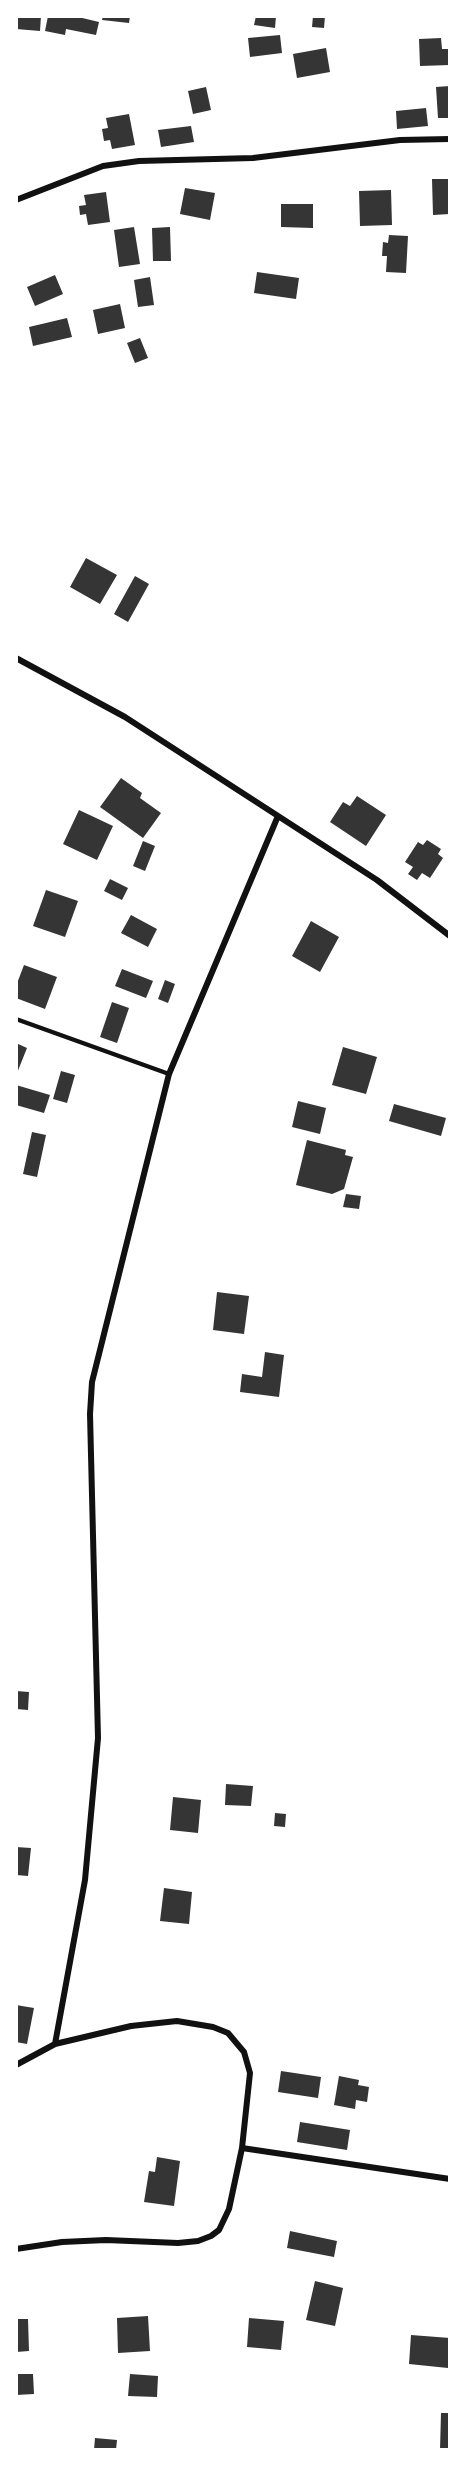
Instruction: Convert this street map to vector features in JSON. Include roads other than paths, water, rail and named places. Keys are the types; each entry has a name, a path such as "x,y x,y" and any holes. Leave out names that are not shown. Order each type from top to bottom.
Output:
{"street":[{"path":"16,200 103,166 139,161 253,158 400,140 450,139"},
{"path":"16,658 125,717 378,880 450,936"},
{"path":"55,2044 85,1880 98,1738 90,1414 92,1382 169,1074 278,816"},
{"path":"16,2065 55,2044 131,2026 177,2021 213,2027 228,2033 244,2052 250,2073 242,2148 229,2210 219,2230 198,2241 178,2243 106,2240 62,2242 16,2249"},
{"path":"242,2148 450,2179"}],"lane":[{"path":"16,1019 169,1074"}]}
